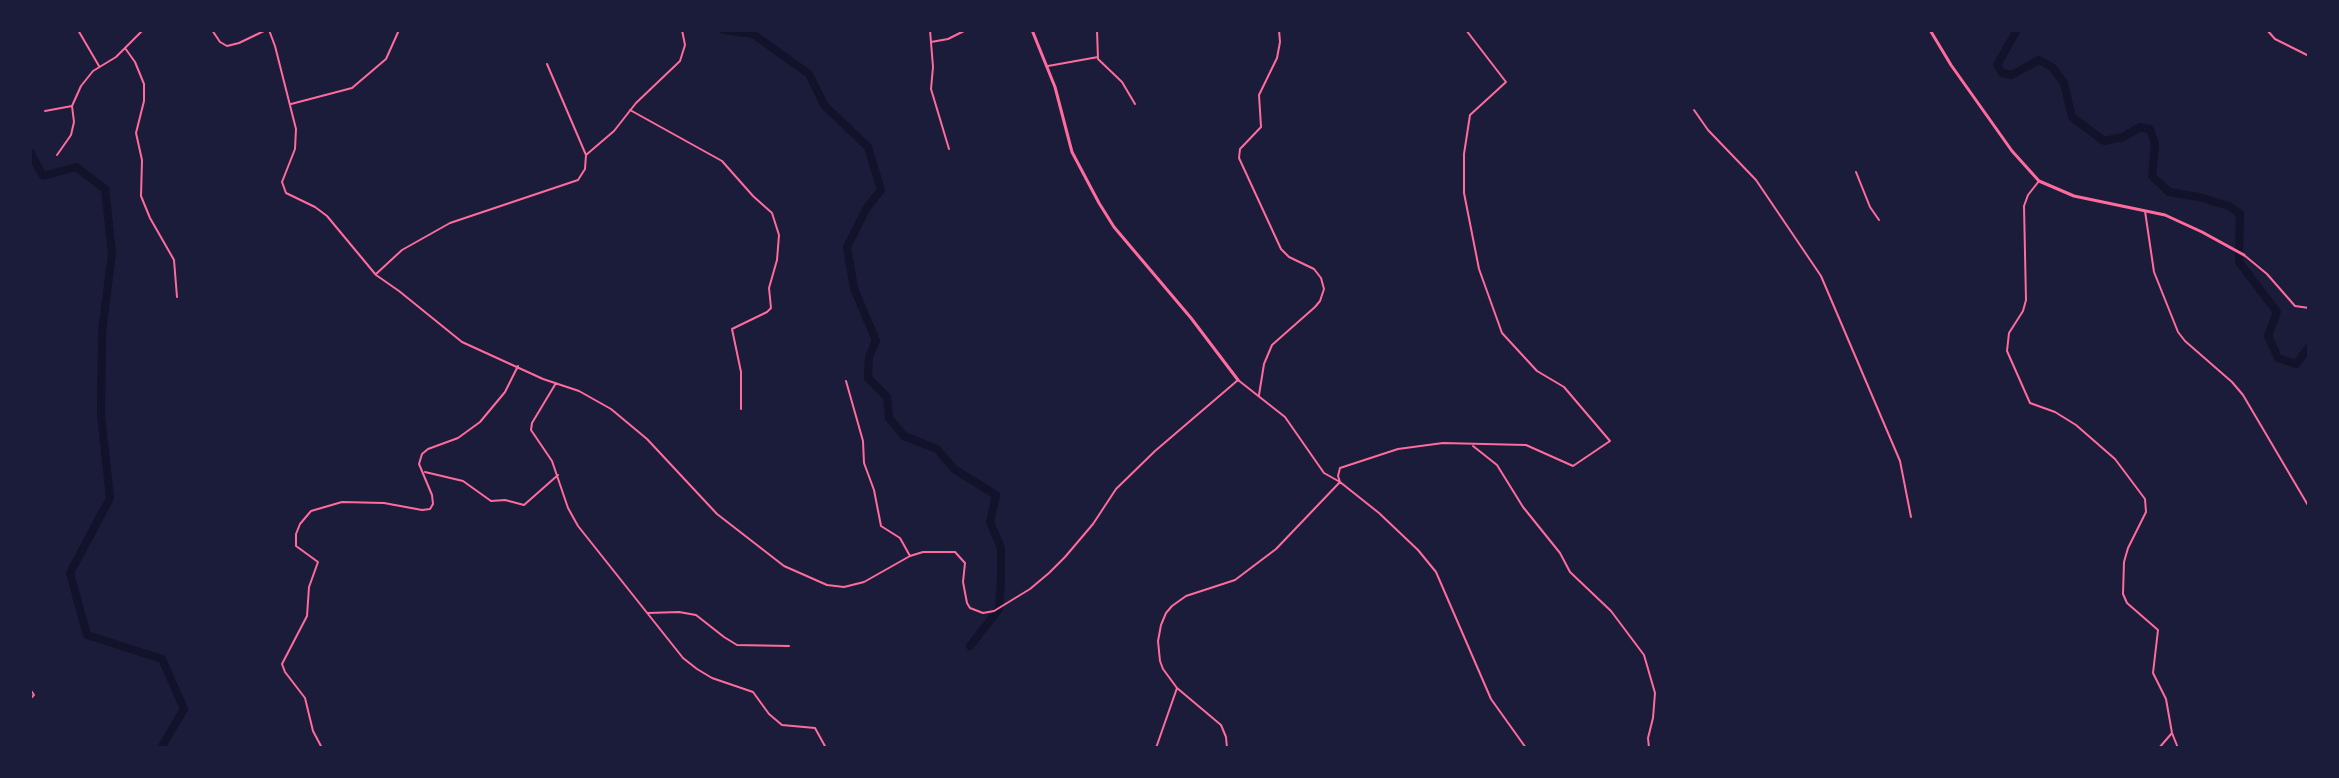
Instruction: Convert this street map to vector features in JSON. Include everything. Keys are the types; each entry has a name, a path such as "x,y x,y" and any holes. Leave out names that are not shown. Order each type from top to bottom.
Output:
{"street":[{"path":"78,30 99,66"},
{"path":"57,155 73,130 72,106 81,86 99,66 116,57 142,30"},
{"path":"212,30 220,42 227,46 267,30 275,46 291,104 296,137 282,182 283,187 286,193 315,207 327,216 376,275 416,303 462,342 579,391 611,409 647,439 717,514 784,566 827,585 844,587 864,582 886,572 910,556 931,551 955,552 965,562 963,582 969,608 983,613 1003,607 1049,573 1093,524 1116,489 1155,451 1238,380"},
{"path":"291,104 352,88 386,59 399,30"},
{"path":"586,155 614,131 630,110 680,61 685,45 682,30"},
{"path":"930,30 931,89 950,149"},
{"path":"931,42 948,39 966,30"},
{"path":"1032,30 1048,66 1072,152 1114,227 1191,318 1238,380 1285,417 1324,473 1340,482 1379,513 1418,550 1436,572 1491,699 1526,748"},
{"path":"1097,30 1098,57 1122,82 1135,104"},
{"path":"1259,395 1264,364 1272,345 1316,306 1323,289 1318,273 1287,255 1279,247 1239,158 1240,149 1261,127 1259,95 1277,58 1280,42 1279,30"},
{"path":"1340,482 1338,476 1340,468 1398,449 1443,442 1526,444 1573,466 1610,441 1564,387 1537,371 1502,333 1479,269 1464,193 1464,154 1470,116 1506,82 1466,30"},
{"path":"1930,30 2012,151 2039,181 2074,196 2181,221 2244,255 2267,274 2295,306 2309,308"},
{"path":"2267,30 2275,39 2309,56"},
{"path":"125,48 135,62 144,84 144,100 136,133 142,160 141,196 150,218 174,260 177,297"},
{"path":"1048,66 1098,57"},
{"path":"376,275 402,250 450,223 578,180 585,170 586,155 547,64"},
{"path":"45,111 72,106"},
{"path":"630,110 722,161 753,196 772,213 779,235 777,260 769,288 771,308 732,329 741,372 741,409"},
{"path":"1694,110 1708,130 1756,180 1821,276 1900,461 1911,517"},
{"path":"1856,172 1870,207 1879,220"},
{"path":"2039,181 2028,195 2024,206 2026,300 2023,311 2009,333 2007,351 2030,403 2061,415 2076,425 2115,459 2145,499 2146,512 2128,548 2124,562 2123,594 2127,603 2158,630 2153,673 2166,699 2172,734 2178,748"},
{"path":"2145,211 2154,272 2178,332 2185,341 2232,382 2248,402 2309,507"},
{"path":"322,748 313,731 302,691 285,672 282,664 307,616 309,587 318,562 296,546 296,534 311,510 342,501 384,503 422,510 430,509 433,504 432,495 419,464 424,452 458,438 480,422 505,392 518,366"},
{"path":"846,381 863,441 864,462 874,490 881,526 900,538 910,556"},
{"path":"556,383 531,426 531,430 550,456 568,508 578,526 678,653 712,678 753,692 769,714 782,725 815,728 826,748"},
{"path":"1471,444 1497,465 1523,507 1560,553 1568,568 1613,614 1644,655 1655,693 1653,718 1648,738 1649,748"},
{"path":"424,472 463,481 491,501 505,500 524,505 558,475"},
{"path":"1227,748 1221,725 1177,688 1163,669 1159,651 1161,625 1172,606 1192,594 1235,580 1276,549 1340,482"},
{"path":"648,613 679,612 696,615 724,638 737,645 789,646"},
{"path":"30,688 34,695 30,699"},
{"path":"1156,748 1177,688"},
{"path":"2159,748 2172,734"}],"waterway":[{"path":"723,30 753,34 809,74 824,105 868,147 881,190 866,209 847,247 854,288 876,341 869,357 868,378 887,397 889,418 904,436 937,449 954,469 996,495 990,522 1001,548 999,609 970,646"},
{"path":"2017,30 1997,65 2002,73 2012,75 2039,60 2052,67 2064,83 2072,117 2104,141 2123,137 2140,127 2150,129 2155,144 2152,176 2169,192 2199,197 2229,206 2240,214 2239,262 2277,312 2268,336 2278,358 2296,364 2309,347"},
{"path":"30,152 43,176 76,167 105,189 112,253 102,332 101,415 110,498 70,573 87,635 162,659 184,709 161,748"}]}
